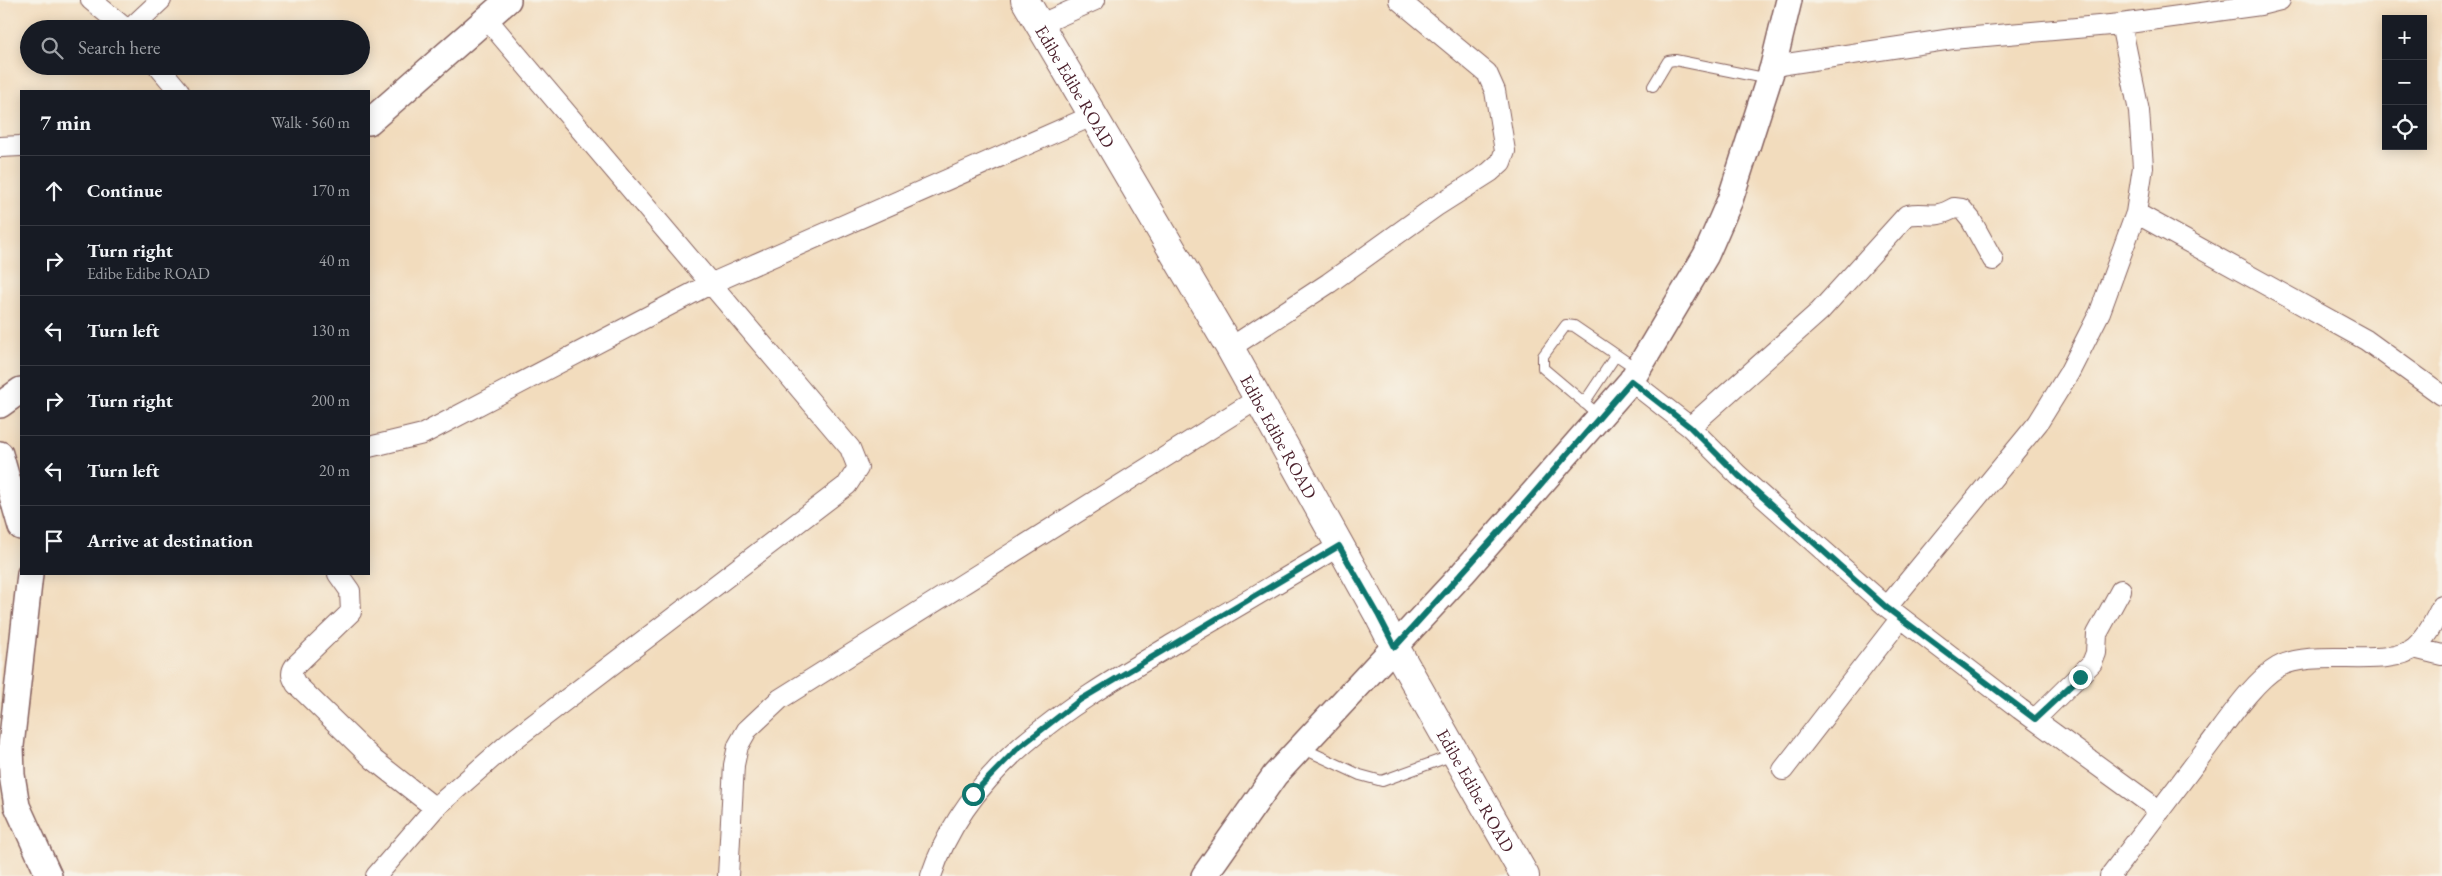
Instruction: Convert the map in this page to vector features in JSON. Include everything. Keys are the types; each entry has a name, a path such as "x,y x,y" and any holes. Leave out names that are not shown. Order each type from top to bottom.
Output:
{"main road":[{"name":"Edibe Edibe ROAD","path":"1025,0 1259,398 1395,647 1525,876"}],"street":[{"path":"91,0 115,20"},
{"path":"140,20 161,0"},
{"path":"370,121 508,0"},
{"path":"1039,25 1095,0"},
{"path":"1230,348 1329,283 1435,207 1490,172 1501,162 1505,151 1495,91 1486,73 1399,0"},
{"path":"1204,876 1275,775 1395,647 1528,500 1592,409 1634,375 1706,255 1730,200 1771,73 1789,0"},
{"path":"1771,73 1952,39 2121,24 2260,5 2280,0"},
{"path":"376,876 435,808 508,744 847,485 858,468 850,448 486,18"},
{"path":"1783,770 1894,613 2038,422 2069,373 2100,312 2136,213 2143,166 2139,111 2121,24"},
{"path":"166,75 178,90"},
{"path":"370,447 423,434 710,284 1092,116"},
{"path":"0,148 20,146"},
{"path":"1690,427 1820,311 1907,215 1918,213 1941,215 1954,208 1962,209 1971,220 1993,260"},
{"path":"2136,213 2366,340 2442,395"},
{"path":"1634,375 1738,475 1894,613 2160,811"},
{"path":"0,405 20,391"},
{"path":"728,876 734,765 738,746 747,730 780,699 1259,398"},
{"path":"0,454 20,524"},
{"path":"931,876 954,823 968,802 1017,749 1080,700 1339,546"},
{"path":"30,575 11,746 12,775 17,806 49,876"},
{"path":"339,575 350,591 351,612 295,666 292,671 292,678 374,760 435,808"},
{"path":"2035,719 2092,663 2096,653 2097,634 2121,590"},
{"path":"2110,876 2229,719 2261,681 2279,666 2314,657 2388,657 2414,648 2426,635 2442,606"},
{"path":"2414,648 2442,655"}],"lane":[{"path":"1653,86 1668,61 1675,60 1771,73"},
{"path":"1616,355 1592,409 1543,368 1543,356 1566,325 1574,326 1616,355 1634,375"},
{"path":"1301,747 1360,775 1382,781 1456,754"}],"route":[{"path":"973,794 1017,749 1080,700 1339,546 1395,647 1528,500 1631,381 1690,427 1738,475 1887,608 2035,719 2080,677"}]}
